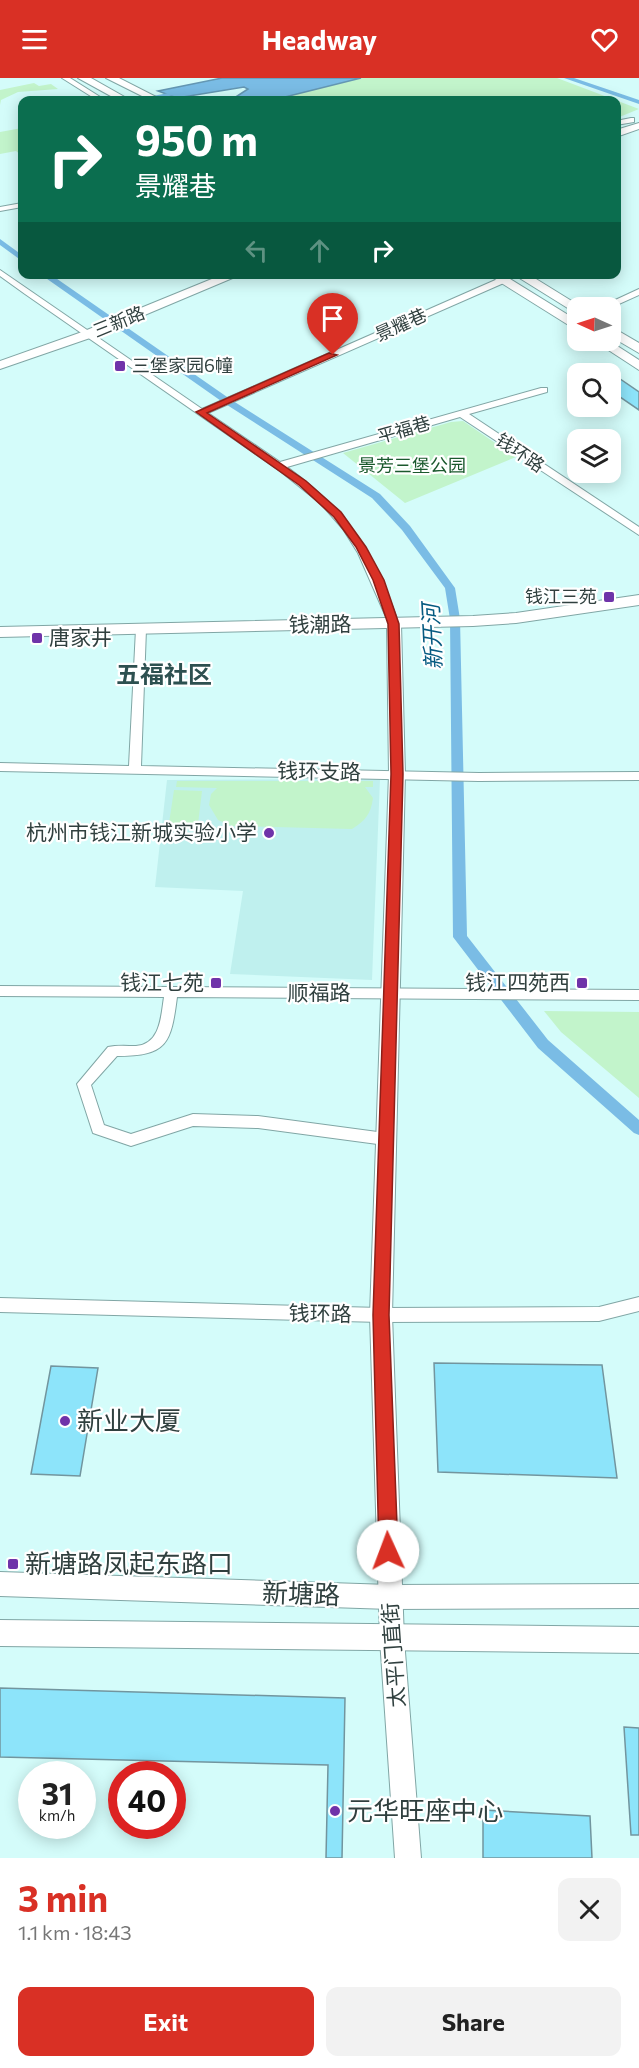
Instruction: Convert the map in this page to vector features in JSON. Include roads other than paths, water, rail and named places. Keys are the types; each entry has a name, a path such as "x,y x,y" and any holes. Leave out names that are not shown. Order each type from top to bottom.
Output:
{"main road":[{"path":"83,78 117,96"},
{"path":"111,78 149,96"},
{"path":"621,124 637,123"},
{"path":"621,131 637,123"},
{"name":"三新路","path":"124,315 203,279"},
{"name":"三新路","path":"0,365 124,315 222,279"},
{"path":"501,279 567,320"},
{"path":"527,279 567,302"},
{"name":"三新路","path":"0,354 88,329"},
{"path":"621,337 639,349"},
{"path":"616,351 639,366"},
{"name":"钱潮路","path":"0,632 473,621 516,618 639,600"},
{"name":"新塘路","path":"0,1584 390,1597 639,1596"},
{"name":"新塘路","path":"0,1633 639,1640"}],"street":[{"path":"65,78 94,96"},
{"path":"0,209 18,206"},
{"name":"太平门直街","path":"0,272 88,329 302,483 337,515 361,547 378,580 394,624 397,774 381,1315 392,1639 408,1858"},
{"name":"景耀巷","path":"201,412 244,396 494,279"},
{"path":"621,300 639,292"},
{"name":"平福巷","path":"278,466 544,390"},
{"name":"钱环路","path":"462,414 639,532"},
{"path":"135,768 141,629"},
{"name":"钱环支路","path":"0,767 135,768 479,777 639,776"},
{"name":"顺福路","path":"0,991 639,995"},
{"path":"171,993 165,1031 157,1042 150,1048 113,1051 84,1084 99,1129 131,1140 193,1120 258,1122 385,1139"},
{"name":"钱环路","path":"0,1305 381,1315 599,1314 639,1304"}],"water":[{"path":"222,78 361,78 289,96 237,96 248,89 244,87 189,96 172,96 158,91"}],"waterway":[{"path":"567,78 639,102"},
{"path":"160,96 184,92"},
{"name":"新开河","path":"0,241 18,256"},
{"name":"新开河","path":"51,279 227,401 376,496 406,528 450,588 455,619 460,937 543,1044 639,1129"}],"place":[{"name":"三堡家园6幢","path":"120,366"},
{"name":"钱江三苑","path":"609,597"},
{"name":"唐家井","path":"37,638"},
{"name":"杭州市钱江新城实验小学","path":"269,833"},
{"name":"钱江七苑","path":"216,983"},
{"name":"钱江四苑西","path":"582,983"},
{"name":"新业大厦","path":"65,1421"},
{"name":"新塘路凤起东路口","path":"13,1564"},
{"name":"元华旺座中心","path":"335,1811"}],"district":[{"name":"五福社区","path":"164,675"}],"park label":[{"name":"景芳三堡公园","path":"412,466"}]}
